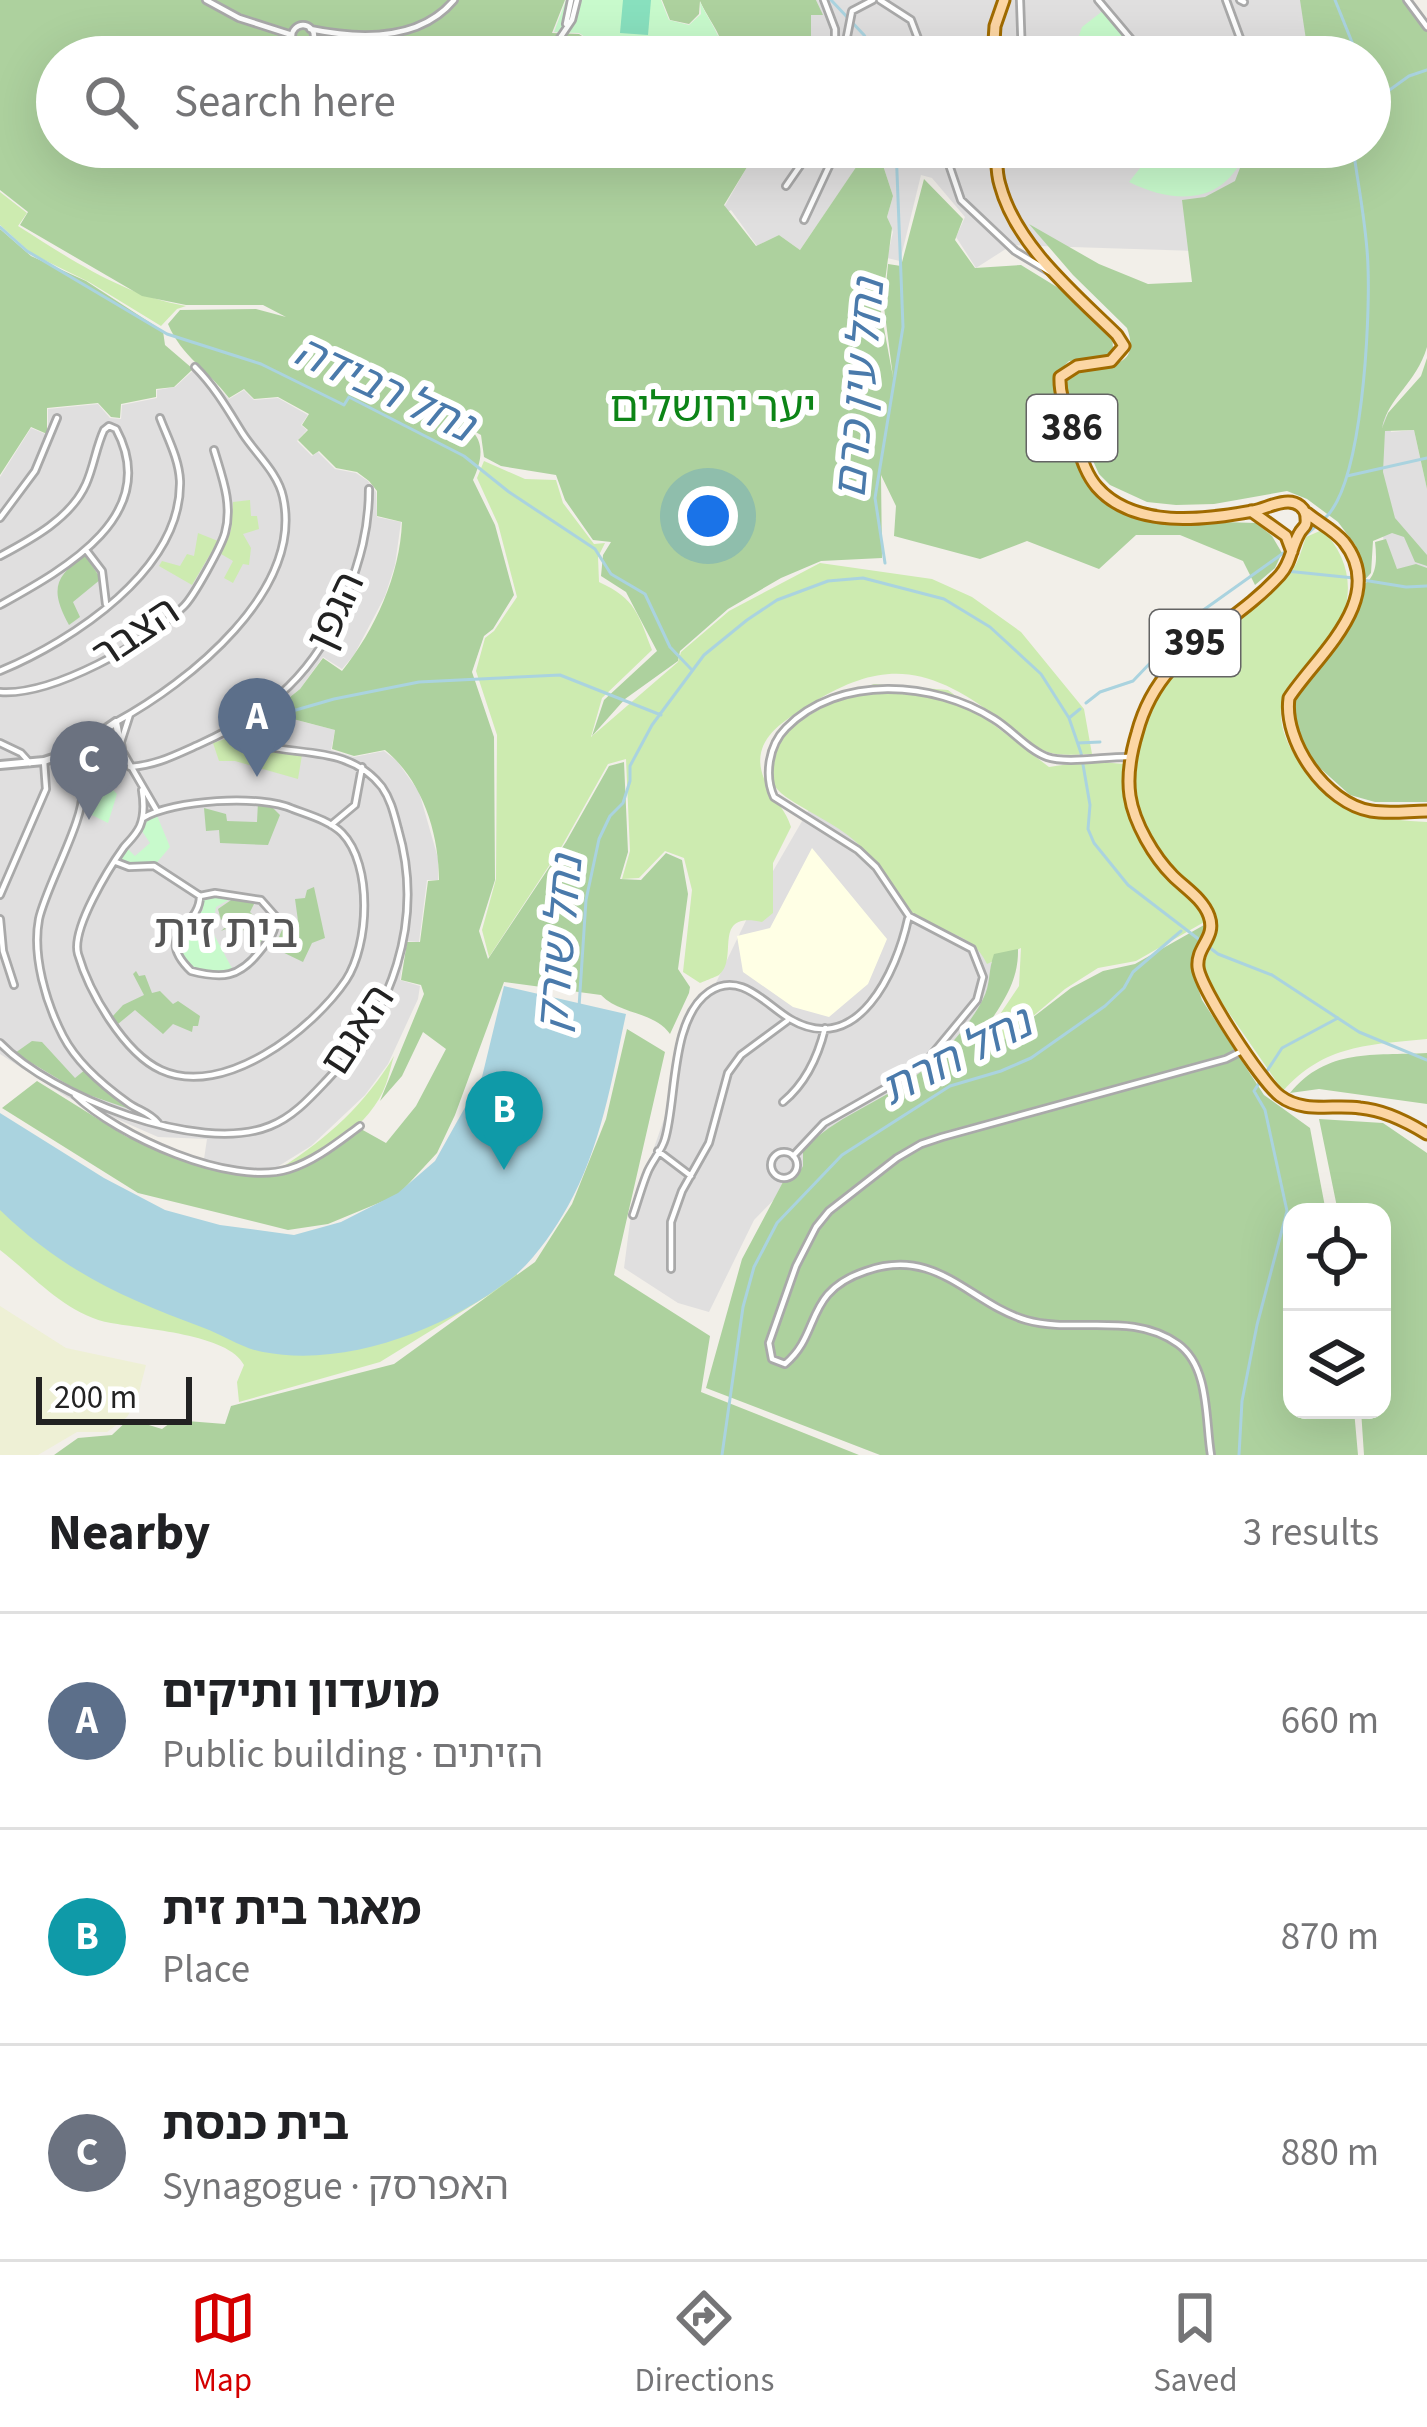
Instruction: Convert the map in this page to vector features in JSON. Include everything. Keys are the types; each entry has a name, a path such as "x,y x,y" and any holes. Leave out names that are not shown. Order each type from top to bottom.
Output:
{"main road":[{"path":"994,36 1004,0"},
{"name":"386","path":"997,168 1008,208 1055,275 1118,334 1124,346 1111,361 1077,366 1060,376 1084,465 1096,486 1119,505 1178,518 1251,512 1282,503"},
{"path":"1274,526 1273,513 1282,503 1296,503 1346,544 1353,557 1354,596 1344,629 1288,698 1291,735 1323,779 1355,806 1368,811 1427,811"},
{"path":"1302,530 1303,509"},
{"path":"1251,512 1286,536 1292,553"},
{"path":"1286,536 1322,524"},
{"name":"395","path":"1302,530 1280,576 1161,676 1144,707 1131,757 1133,808 1160,860 1206,909 1210,937 1201,950 1200,975 1265,1082 1292,1104 1383,1112 1427,1134"}],"street":[{"path":"206,0 239,18 292,35 298,27 363,35 404,31 438,17 454,0"},
{"path":"561,36 574,0"},
{"path":"824,0 836,36"},
{"path":"845,36 852,11 876,0 911,20 917,36"},
{"path":"1020,0 1021,36"},
{"path":"1098,0 1129,36"},
{"path":"1407,0 1427,27"},
{"path":"1234,1 1240,36"},
{"path":"310,29 312,36"},
{"path":"786,186 798,168"},
{"path":"804,220 828,168"},
{"path":"951,168 962,200 1015,251 1055,275"},
{"path":"0,765 44,761 77,749 170,690 222,646 272,574 284,541 286,518 280,485 222,398 194,367"},
{"path":"0,518 30,479 57,418"},
{"path":"0,671 56,643 147,569 164,544 174,518 178,467 160,418"},
{"path":"0,556 53,523 74,503 88,480 106,427 117,430 124,449 122,503 109,528 86,550 0,605"},
{"name":"הצבר","path":"0,692 43,688 101,663 184,606 218,551 226,527 227,499 214,450"},
{"name":"הגפן","path":"130,767 162,762 233,729 294,685 329,636 364,551 369,489"},
{"path":"86,550 101,569 106,604"},
{"path":"793,1156 824,1124 930,1057 977,1000 983,977 978,956 953,936 909,916 863,854 774,797 770,759 784,730 801,715 832,700 858,692 900,689 964,703 994,718 1047,757 1131,757"},
{"path":"121,746 130,714"},
{"path":"248,721 268,745"},
{"path":"116,722 130,767 157,811"},
{"path":"233,729 252,742 328,755 362,767 355,805 331,825"},
{"path":"0,743 30,763"},
{"path":"77,749 121,746"},
{"path":"62,755 78,776 82,796 38,925 39,961 48,1000 62,1035 81,1060 130,1106 149,1113 158,1123"},
{"path":"0,895 46,789 44,761"},
{"name":"האגם","path":"0,1043 72,1091 158,1123 237,1133 279,1122 336,1072 385,1003 399,959 408,872 390,800 362,767"},
{"path":"142,790 143,818"},
{"path":"254,798 277,802 331,825 348,841 364,881 351,971 288,1039 214,1075 177,1074 154,1066 114,1025 78,955 76,938 116,862 143,818 157,811 254,798"},
{"path":"116,862 129,867 154,866 200,896 246,896 274,911 272,938 237,974 219,977 195,972 180,959 176,936 199,909 200,896"},
{"path":"633,1215 664,1143 677,1047 704,996 723,986 739,988 763,996 790,1019 825,1028 855,1018 881,992 909,916"},
{"path":"0,919 14,985"},
{"path":"671,1269 670,1222 716,1125 733,1063 790,1019"},
{"path":"783,1102 818,1055 825,1028"},
{"path":"1211,1455 1200,1376 1179,1345 1139,1328 1032,1322 963,1283 912,1266 870,1269 828,1292 797,1351 785,1364 772,1359 769,1343 796,1266 816,1227 829,1211 897,1158 942,1137 1226,1059 1244,1050"},
{"path":"72,1091 126,1133 244,1174 292,1168 360,1126"},
{"path":"658,1151 691,1176"},
{"path":"780,1153 793,1156 796,1168 791,1176 775,1174 773,1158 780,1153"}],"shaded area":[{"path":"816,0 1318,0 1314,36 811,36 811,14 822,14"},
{"path":"746,168 856,168 800,250 779,235 757,246 731,210 718,218"},
{"path":"884,168 1246,168 1197,251 1012,245 976,268 956,237 965,217 932,178 921,175 900,261 887,258 893,232 887,217 893,196"},
{"name":"בית זית","path":"199,365 229,399 244,390 254,400 278,398 308,415 301,425 307,430 297,441 312,456 318,452 335,469 368,481 376,492 377,517 401,522 385,596 354,655 342,669 323,657 300,689 269,713 335,730 331,750 354,757 384,751 397,761 419,792 438,858 438,880 427,880 419,942 406,941 400,980 420,986 418,999 388,1064 365,1095 311,1146 277,1167 258,1169 240,1170 204,1159 207,1139 158,1137 67,1097 0,1054 0,477 31,428 48,435 48,409 98,404 110,418 121,419 122,405 157,398 157,390 175,387"},
{"path":"1386,414 1391,432 1414,430 1427,489 1427,569 1388,572 1372,457"},
{"path":"812,804 970,929 995,969 989,1007 932,1078 812,1161 754,1220 709,1312 678,1303 624,1268 631,1214 672,1096 685,1019 710,995 755,902"},
{"path":"812,848 887,939 868,984 829,1017 793,1007 743,972 737,936 770,928"},
{"path":"0,1306 66,1348 146,1365 127,1417 107,1432 77,1432 38,1455 0,1455"}],"green space":[{"name":"יער ירושלים","path":"0,0 565,0 552,33 582,36 36,36 36,168 746,168 724,205 756,246 779,235 800,250 855,168 884,168 893,196 887,217 892,228 881,312 893,377 884,307 888,264 901,266 924,179 963,219 955,240 975,268 1021,265 1065,292 1112,333 1113,348 1106,358 1069,361 1053,377 1076,462 1088,486 1105,501 1157,520 1256,523 1282,553 1275,568 1255,585 1243,561 1180,535 1136,535 1099,569 1027,541 980,559 894,536 896,506 881,475 882,558 821,561 728,609 680,651 678,661 625,699 592,736 604,700 657,651 626,592 601,576 603,555 611,542 593,540 565,500 556,475 501,466 484,457 481,435 470,429 480,453 473,480 495,525 514,595 484,636 472,672 494,737 495,880 479,931 488,959 566,842 609,766 624,762 628,852 620,879 641,880 666,853 682,860 688,894 678,969 689,993 670,1034 655,1021 601,995 504,982 437,1153 398,1195 328,1224 288,1230 138,1193 2,1108 37,1081 127,1137 240,1175 295,1169 361,1129 386,1143 416,1106 446,1049 423,1032 402,1076 380,1101 424,994 421,985 401,980 407,942 420,942 428,881 439,880 432,826 418,792 385,750 354,756 332,749 335,730 270,713 300,689 323,658 342,671 354,655 391,582 402,522 377,516 377,491 369,481 357,472 336,468 319,451 313,455 298,440 308,430 302,425 309,414 278,397 254,399 244,389 229,398 180,345 168,324 180,310 256,309 286,317 263,305 186,305 142,296 20,225 28,212 0,190"},
{"path":"566,0 661,0 669,20 689,25 701,14 700,2 718,36 584,36 554,32"},
{"path":"623,0 651,0 648,35 620,33"},
{"path":"662,0 816,0 823,15 811,15 811,36 719,36 700,1 699,14 689,24 670,20"},
{"path":"1300,0 1404,0 1427,29 1427,347 1390,407 1382,428 1388,413 1421,376 1427,358 1427,489 1414,430 1385,431 1383,472 1395,518 1427,555 1427,566 1415,562 1404,537 1392,533 1373,541 1371,573 1360,585 1356,546 1338,522 1307,499 1287,491 1214,504 1147,502 1110,485 1099,474 1064,383 1073,375 1120,362 1128,355 1127,328 1029,224 1099,264 1148,284 1192,282 1182,200 1205,197 1235,181 1240,168 1391,168 1391,36 1305,36"},
{"path":"1104,10 1124,36 1079,36 1082,27"},
{"path":"1140,168 1236,168 1227,180 1199,195 1165,195 1129,182"},
{"path":"0,192 27,213 18,226 58,251 119,285 186,306 161,326 32,254 0,225"},
{"path":"0,229 31,256 86,281 163,331 165,345 193,369 174,387 156,389 156,397 121,404 120,418 111,417 98,403 47,408 47,434 31,427 0,475"},
{"path":"484,461 525,479 556,480 563,503 594,544 605,543 598,557 599,582 628,601 652,650 602,698 591,737 729,611 820,563 932,579 972,597 1021,632 1084,709 1092,754 1045,751 976,702 910,674 865,678 814,702 769,736 760,758 768,787 791,827 773,863 773,913 762,922 736,923 725,967 700,983 683,972 692,890 684,858 665,851 639,878 622,879 630,851 626,759 608,764 562,846 489,957 482,930 496,879 497,735 476,671 485,638 517,597 498,524 477,478"},
{"path":"250,500 251,516 257,516 259,529 243,534 251,548 249,565 243,564 233,583 224,578 233,561 221,554 231,530 233,502"},
{"path":"1322,530 1340,555 1347,598 1330,640 1286,690 1281,715 1284,733 1303,767 1347,805 1378,816 1427,822 1427,1039 1332,1055 1283,1091 1211,987 1203,969 1215,934 1212,911 1150,838 1137,797 1135,769 1146,716 1165,679 1279,586 1294,567 1306,537"},
{"path":"198,533 218,541 192,585 159,566 162,561 180,566 187,554 194,556"},
{"path":"1386,539 1397,569 1416,564 1427,568 1427,802 1375,802 1350,795 1311,760 1292,726 1295,695 1342,635 1358,587 1373,574 1375,542"},
{"path":"85,555 101,579 73,602 80,617 69,625 58,585"},
{"path":"874,684 948,690 1049,767 1089,761 1124,764 1130,811 1140,839 1156,865 1206,921 1136,961 1098,968 980,1054 980,1044 1019,986 1021,948 987,964 964,939 912,915 856,842 786,797 770,779 768,760 776,743 793,727"},
{"path":"231,737 257,750 302,755 298,779 219,761 213,743"},
{"path":"95,771 117,794 108,823 84,811 88,798 84,779"},
{"path":"258,802 269,804 280,815 268,845 220,843 219,830 206,831 204,808 226,814 227,821 257,822"},
{"path":"156,813 170,847 153,867 121,862 124,845 135,856 150,843 140,828"},
{"path":"314,887 325,938 312,943 303,962 274,948 282,930 299,928 295,899 305,898"},
{"path":"202,898 232,898 216,907 212,931 234,972 193,968 180,952 187,949 185,940 180,940 185,927 203,910"},
{"path":"234,898 255,902 250,912 260,922 264,940 254,951 240,923 221,931 231,922 226,916 221,920 218,909"},
{"path":"1204,925 1207,936 1192,970 1202,1000 1264,1095 1310,1128 1324,1203 1283,1203 1283,1419 1355,1419 1358,1455 880,1455 706,1388 742,1259 783,1182 797,1177 803,1150 829,1128 914,1077 943,1052 983,999 994,954 1018,949 1015,976 977,1043 980,1058 1071,988 1103,971 1135,964"},
{"path":"133,974 145,975 152,993 160,991 173,1004 178,1001 200,1016 198,1026 192,1032 173,1024 163,1034 135,1010 118,1024 112,1017 123,1005 144,995"},
{"path":"627,1029 665,1052 614,1275 710,1336 701,1392 859,1455 54,1455 78,1438 112,1435 129,1419 162,1429 174,1420 225,1424 231,1406 394,1364 535,1262 572,1204 606,1119"},
{"path":"32,1041 42,1042 75,1078 86,1069 138,1112 80,1092 15,1053"},
{"path":"1427,1053 1427,1104 1319,1089 1290,1093 1304,1078 1335,1061"},
{"path":"394,1056 379,1099 357,1126 313,1156 281,1168 345,1118"},
{"path":"1319,1119 1383,1123 1427,1153 1427,1455 1364,1455 1362,1419 1391,1419 1391,1203 1336,1203"},
{"path":"0,1144 194,1303 514,1266 518,1277 380,1362 239,1402 237,1382 244,1365 221,1346 95,1319 52,1294 0,1250"}],"water":[{"path":"504,986 626,1014 610,1088 579,1183 543,1245 512,1278 426,1328 361,1349 328,1354 295,1356 256,1350 95,1281 47,1250 0,1210 0,1113 165,1210 220,1225 294,1235 341,1222 398,1193 435,1161 482,1077"}],"waterway":[{"name":"נחל עין כרם","path":"831,0 865,36"},
{"path":"1335,0 1350,36"},
{"path":"1391,89 1427,70"},
{"name":"נחל עין כרם","path":"885,563 875,498 903,327 897,168"},
{"path":"1324,519 1348,473 1365,361 1367,252 1356,168"},
{"name":"נחל רבידה","path":"0,227 27,251 167,334 261,364 344,405 349,397 464,456 595,549 611,574 645,594 670,647 691,669"},
{"path":"1347,476 1427,458"},
{"path":"1301,539 1316,526"},
{"path":"1086,703 1100,692 1133,681 1195,616 1289,549"},
{"path":"1286,571 1354,578"},
{"name":"נחל שורק","path":"579,1007 586,900 599,839 610,816 623,803 630,766 652,725 704,655 747,620 777,600 828,581 863,578 944,599 990,627 1041,674 1069,718 1081,753 1090,805 1088,829 1128,885 1218,954 1272,975 1359,1032 1427,1060"},
{"path":"1363,580 1427,586"},
{"path":"268,718 419,682 560,675 661,715"},
{"path":"1069,718 1080,709"},
{"path":"1078,743 1100,742"},
{"name":"נחל חרת","path":"722,1455 743,1307 754,1267 777,1223 842,1155 950,1086 1031,1058 1105,1006 1133,972 1181,931"},
{"path":"1239,1455 1242,1401 1287,1211 1265,1110 1254,1091 1282,1048 1338,1018"}],"place":[{"name":"מועדון ותיקים","path":"257,777"},
{"name":"בית כנסת","path":"89,820"},
{"name":"מאגר בית זית","path":"504,1170"}],"district":[{"name":"בית זית","path":"226,932"}]}
